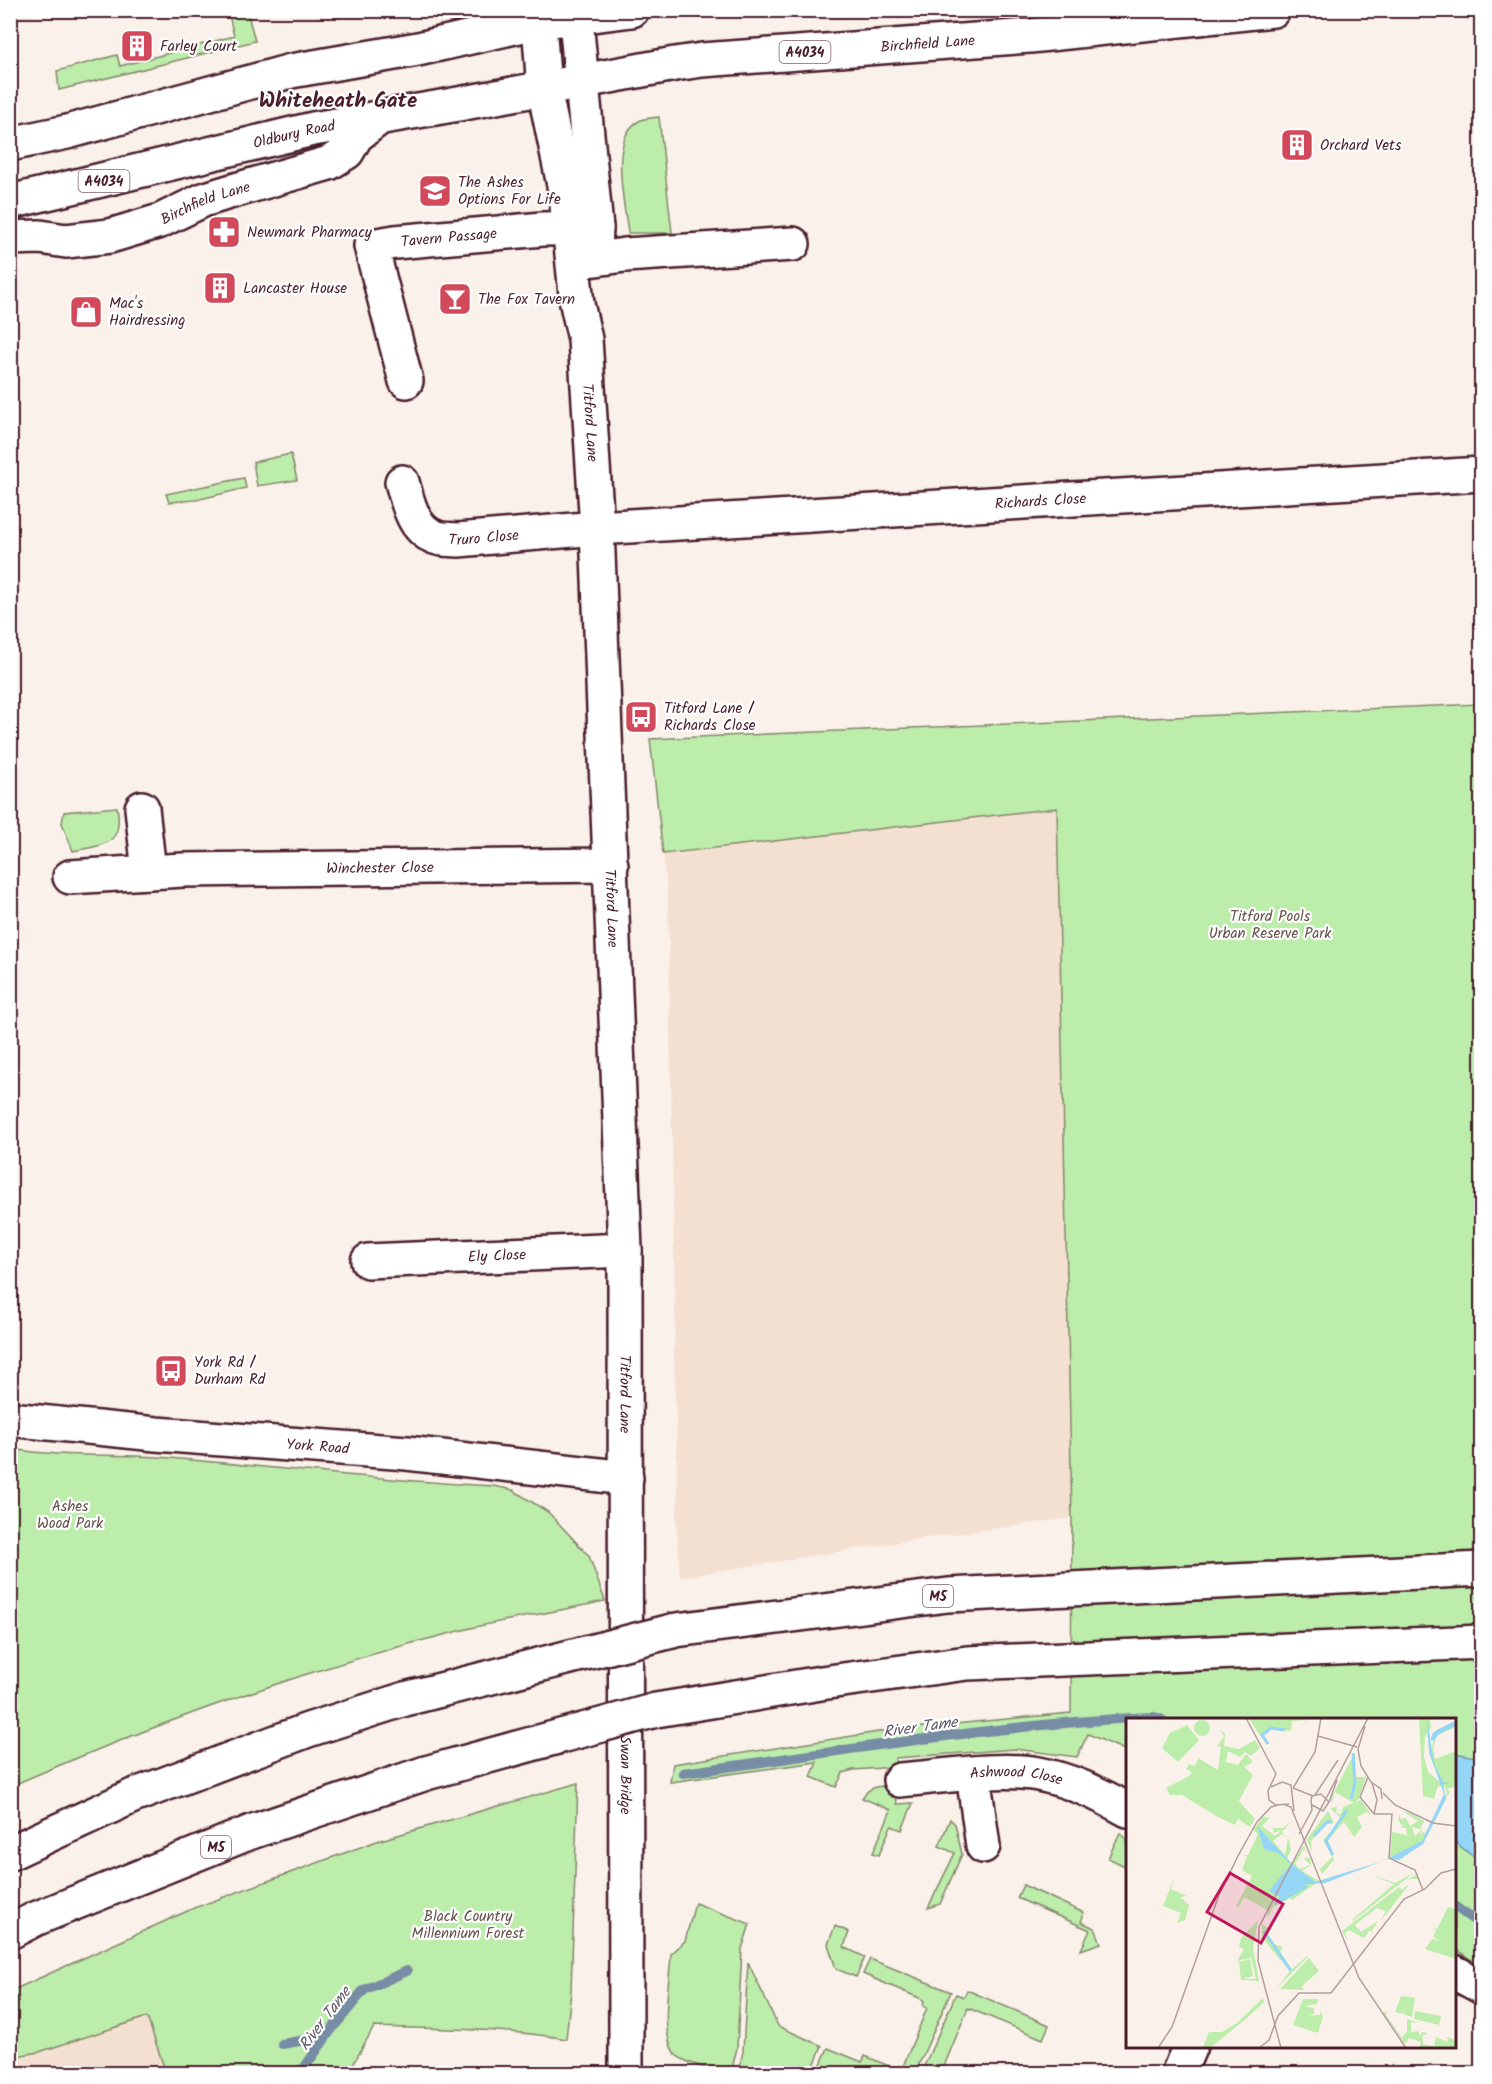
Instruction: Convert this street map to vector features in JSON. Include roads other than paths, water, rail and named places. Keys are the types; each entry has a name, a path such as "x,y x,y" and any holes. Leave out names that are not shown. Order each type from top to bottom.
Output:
{"main road":[{"path":"10,144 67,132 291,71 418,49 537,16 632,10"},
{"name":"Birchfield Lane","path":"583,82 702,60 1030,36 1273,10"},
{"name":"Titford Lane","path":"575,14 583,82 582,229 585,339 597,528 625,1250 626,1478"},
{"name":"Titford Lane","path":"537,16 544,89 566,195 582,229"},
{"name":"Oldbury Road","path":"10,202 313,129 583,82"},
{"name":"Birchfield Lane","path":"10,238 40,237 66,241 110,236 139,229 203,200 329,163 347,152 356,136 382,116"},
{"name":"Tavern Passage","path":"406,381 370,246 543,229 582,229"},
{"path":"584,262 625,255 793,244"},
{"name":"Richards Close","path":"597,528 1482,474"},
{"name":"Truro Close","path":"402,482 411,513 422,529 436,538 458,540 597,528"},
{"path":"142,808 149,872"},
{"name":"Winchester Close","path":"70,877 183,870 611,865"},
{"name":"Ely Close","path":"368,1261 625,1250"},
{"name":"York Road","path":"10,1419 156,1434 407,1454 626,1478"},
{"name":"Swan Bridge","path":"626,1478 626,2073"},
{"name":"M5","path":"10,1853 133,1796 308,1730 405,1699 676,1630 948,1595 1482,1569"},
{"name":"M5","path":"10,1932 35,1919 251,1832 426,1773 656,1710 821,1683 966,1663 1482,1642"},
{"path":"973,1774 983,1846"},
{"name":"Ashwood Close","path":"900,1780 973,1774 1036,1774 1076,1784 1126,1809"},
{"path":"1456,1973 1482,1987"},
{"path":"1178,2073 1189,2048"}],"water":[{"path":"1456,1753 1481,1758 1481,1863 1456,1843"}],"waterway":[{"name":"River Tame","path":"1139,1718 1157,1718"},
{"name":"River Tame","path":"683,1773 977,1732 1126,1719"},
{"name":"River Tame","path":"1456,1907 1482,1926"},
{"name":"River Tame","path":"300,2074 331,2030 364,1990 407,1971"},
{"path":"282,2044 316,2038 327,2032"}],"place":[{"name":"Farley Court","path":"137,46"},
{"name":"Orchard Vets","path":"1297,145"},
{"name":"The Ashes Options For Life","path":"435,191"},
{"name":"Newmark Pharmacy","path":"224,232"},
{"name":"Lancaster House","path":"220,288"},
{"name":"The Fox Tavern","path":"455,299"},
{"name":"Mac's Hairdressing","path":"86,312"},
{"name":"Titford Lane / Richards Close","path":"641,717"},
{"name":"York Rd / Durham Rd","path":"171,1371"}],"district":[{"name":"Whiteheath Gate","path":"338,100"}],"park label":[{"name":"Titford Pools Urban Reserve Park","path":"1270,924"},
{"name":"Ashes Wood Park","path":"70,1514"},
{"name":"Black Country Millennium Forest","path":"468,1924"}]}
